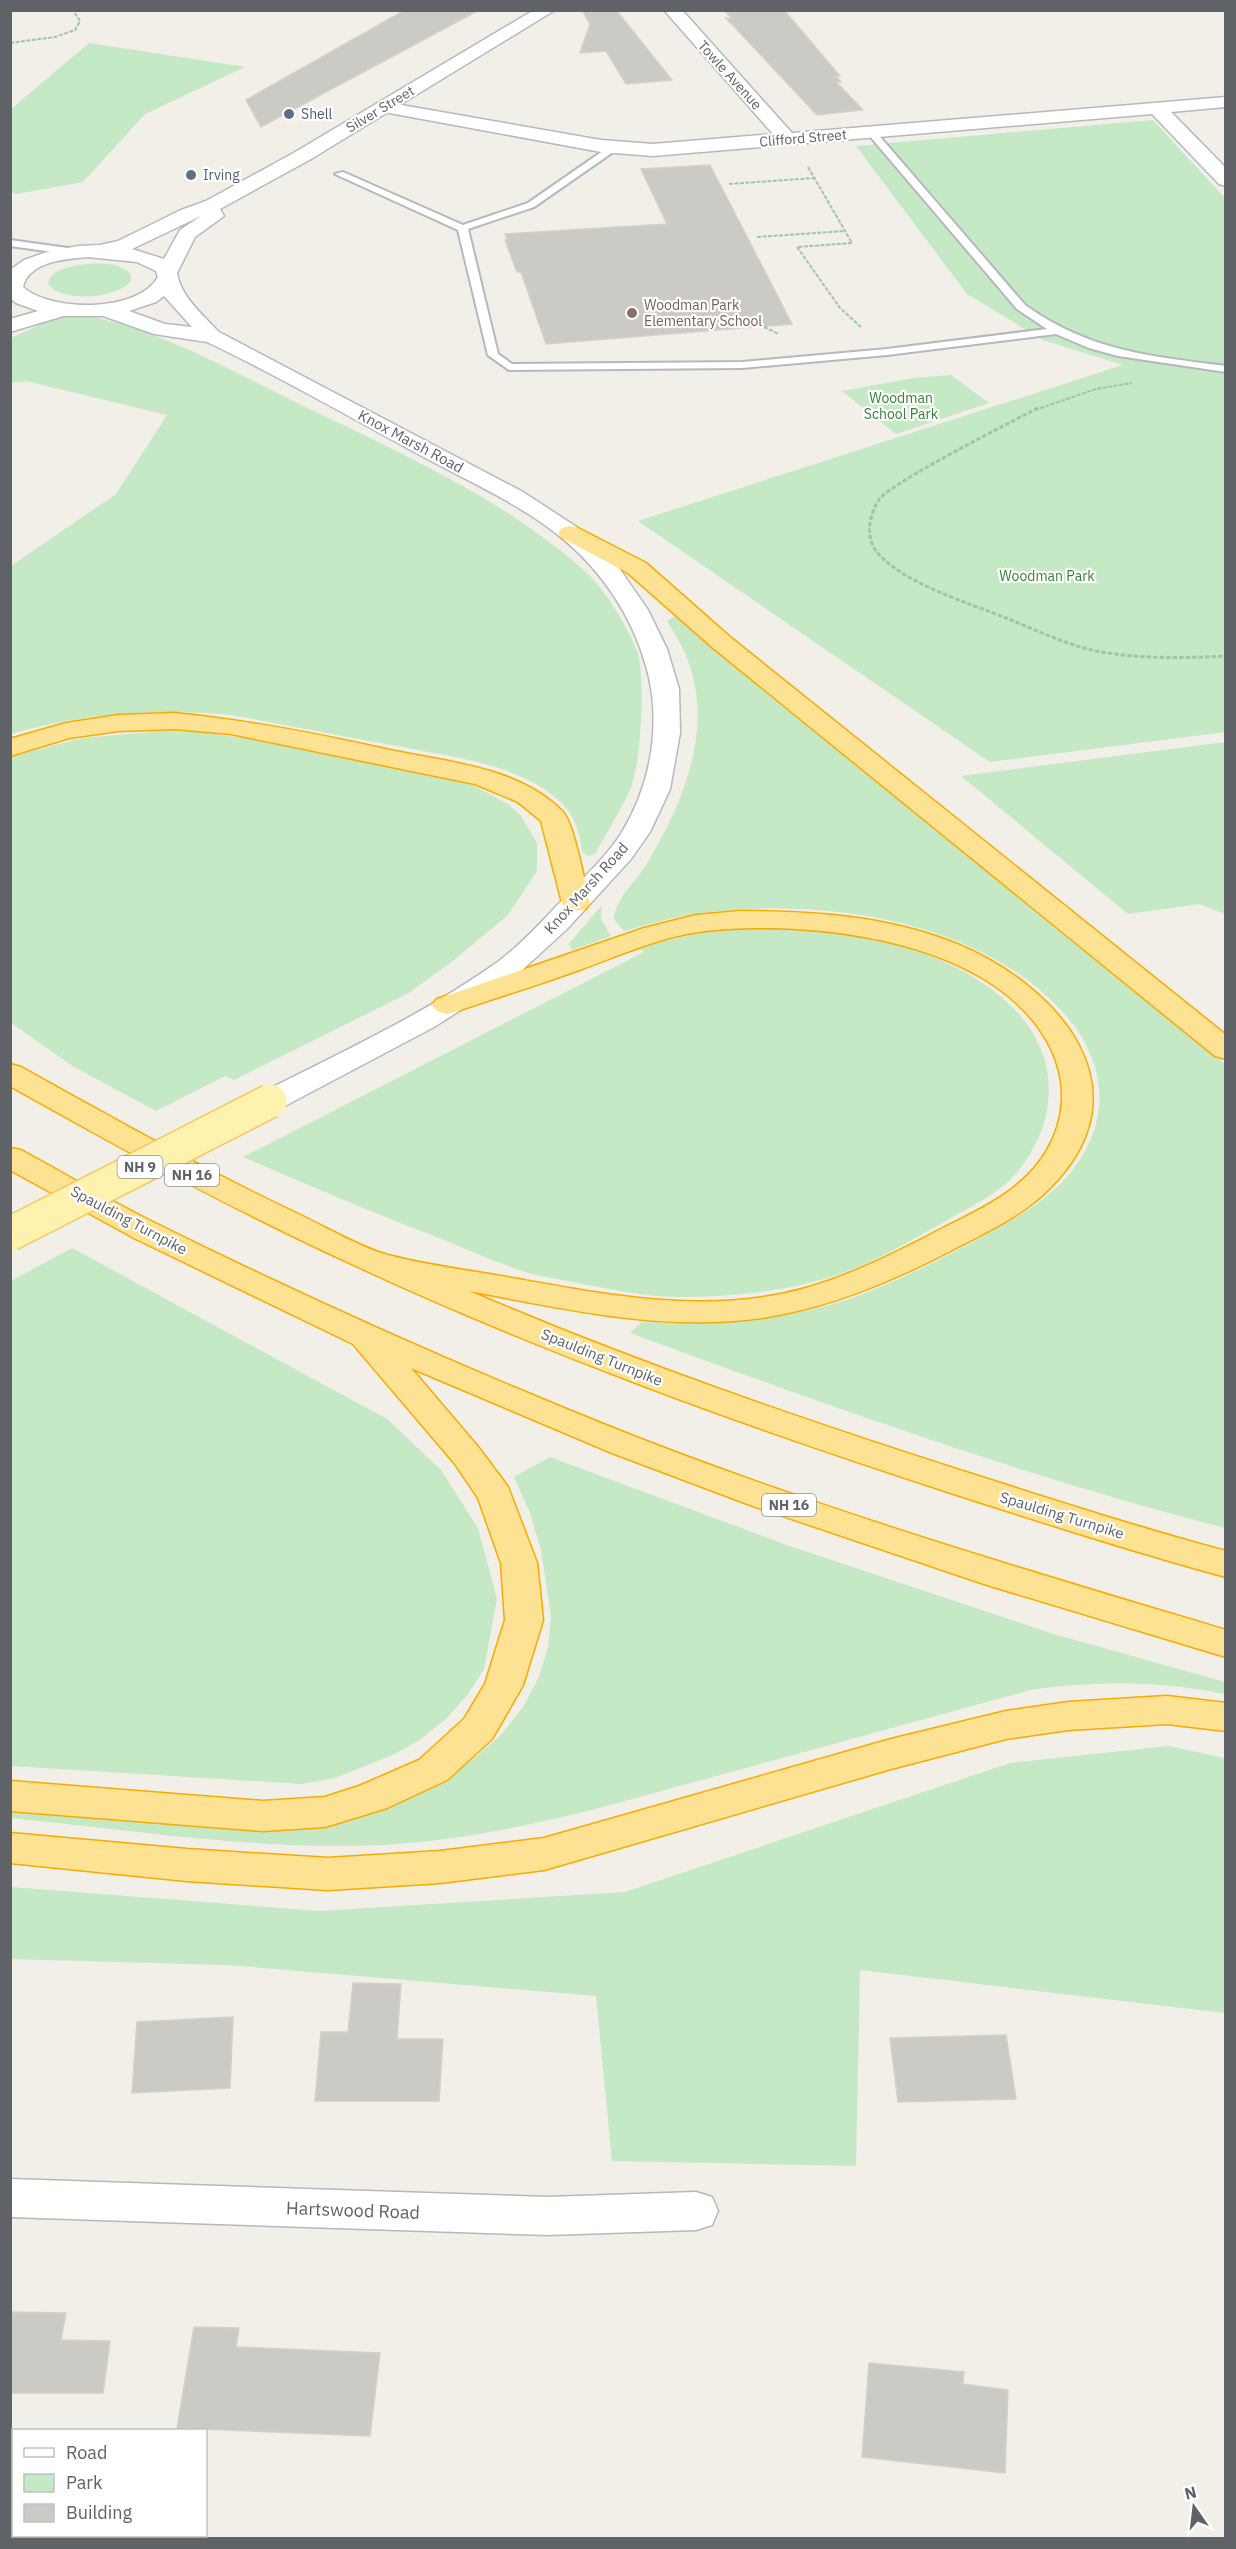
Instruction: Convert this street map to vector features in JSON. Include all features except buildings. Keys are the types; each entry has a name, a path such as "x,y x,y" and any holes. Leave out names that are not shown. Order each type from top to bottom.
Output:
{"highway":[{"path":"570,533 638,568 721,642 1226,1050"},
{"path":"10,748 66,731 118,723 174,721 231,726 483,778 528,796 554,818 576,903"},
{"path":"381,1264 618,1308 654,1311 728,1311 804,1299 838,1288 918,1255 1007,1208 1034,1187 1053,1166 1067,1143 1076,1120 1078,1096 1076,1072 1067,1050 1054,1027 1013,987 956,955 913,939 849,924 772,918 687,926 625,941 588,957 447,1005"},
{"name":"Spaulding Turnpike","path":"10,1073 88,1119 212,1185 381,1264 622,1365 863,1454 1226,1564"},
{"name":"Spaulding Turnpike","path":"10,1156 145,1231 364,1336 624,1445 766,1497 1000,1576 1226,1644"},
{"path":"10,1796 263,1816 325,1812 373,1797 433,1770 478,1729 504,1685 524,1620 519,1563 495,1496 467,1456 364,1336"},
{"path":"10,1848 187,1865 328,1874 440,1867 544,1854 891,1754 1006,1725 1068,1716 1167,1710 1226,1717"}],"main road":[{"name":"Silver Street","path":"102,251 125,245 188,214 213,205 304,155 547,10"},
{"name":"Towle Avenue","path":"672,10 788,140"},
{"name":"Clifford Street","path":"384,107 613,148 672,149 1226,102"},
{"path":"1158,109 1226,180"},
{"name":"Silver Street","path":"167,276 187,234 214,216 213,205"},
{"name":"NH 9","path":"102,251 145,257 159,264 167,276 163,287 131,303 104,309 63,310 24,300 13,279 40,260 75,252 102,251"},
{"name":"Knox Marsh Road","path":"167,276 176,299 212,336"},
{"name":"Knox Marsh Road","path":"10,1234 423,1021 510,966 576,903 621,853 636,832 657,789 667,734 666,689 654,649 636,610 608,570 570,533 515,497 470,472 280,369 212,336 161,330 104,309"},
{"path":"10,326 63,310"},
{"name":"Hartswood Road","path":"10,2198 548,2216 696,2211"}],"lane":[{"path":"872,133 1021,307 1037,321 1075,340 1124,354 1226,369"},
{"path":"340,174 463,228 531,205 613,148"},
{"path":"463,228 493,355 509,367 742,365 887,352 1056,330"},
{"path":"10,243 75,252"}],"path":[{"path":"10,43 55,37 75,30 80,21 74,12"},
{"path":"804,159 852,243 797,247 840,308 869,334"},
{"path":"729,184 814,178"},
{"path":"757,237 845,231"},
{"path":"1134,383 1095,389 1038,408 903,481 879,498 870,518 870,538 876,551 887,562 924,585 1077,646 1108,653 1172,657 1226,656"}],"green space":[{"path":"89,43 245,67 145,114 83,182 17,194 11,192 11,109"},
{"name":"Woodman Park","path":"1153,120 1225,198 1225,732 990,762 638,521 1123,365 1043,340 967,294 856,146"},
{"path":"87,264 105,264 122,268 131,274 131,281 114,292 89,296 65,294 48,284 53,274 58,271"},
{"path":"82,315 137,329 189,350 408,457 484,498 520,521 555,546 595,581 616,610 637,651 642,700 634,778 626,798 595,854 588,856 582,852 572,816 553,795 510,772 454,757 231,715 203,713 147,712 92,717 11,734 11,566 116,494 167,415 26,381 11,383 11,338 43,323 37,320"},
{"name":"Woodman School Park","path":"951,375 989,403 896,434 842,391 914,378"},
{"path":"677,615 860,768 1225,1064 1225,1528 1074,1486 925,1438 630,1333 642,1322 729,1322 793,1314 834,1304 927,1265 1012,1220 1036,1205 1057,1187 1077,1163 1088,1145 1096,1125 1099,1100 1096,1071 1086,1044 1060,1009 1024,978 984,953 939,934 892,921 843,913 794,909 746,909 700,913 624,931 614,919 616,911 622,897 660,842 672,817 691,765 696,739 698,712 695,685 685,653 667,621"},
{"path":"161,731 197,732 265,741 374,761 472,785 508,804 521,816 537,843 537,871 508,915 454,960 409,993 234,1080 225,1076 156,1111 74,1067 11,1023 10,757 83,738"},
{"path":"1225,742 1225,914 1199,904 1128,914 961,776"},
{"path":"602,905 601,919 611,936 572,950 569,944"},
{"path":"764,927 829,931 860,936 926,954 988,987 1014,1009 1034,1035 1046,1065 1049,1092 1045,1119 1036,1144 1006,1184 978,1203 896,1249 840,1274 801,1285 761,1292 681,1297 627,1292 540,1276 518,1269 365,1209 243,1157 644,952 639,947 700,933"},
{"path":"72,1248 387,1419 441,1470 478,1528 497,1599 484,1669 468,1694 447,1718 421,1739 395,1754 335,1778 302,1784 11,1766 11,1281"},
{"path":"550,1457 792,1547 1050,1633 1225,1682 1225,1694 1177,1686 1128,1683 1031,1690 572,1815 492,1832 411,1843 290,1845 11,1818 10,1804 250,1826 434,1785 471,1761 500,1736 523,1707 539,1677 548,1647 551,1616 541,1550 530,1513 514,1477"},
{"path":"1169,1746 1225,1758 1225,2013 860,1970 856,2166 612,2161 596,1996 228,1965 11,1959 11,1887 319,1911 625,1892 1010,1763"}],"place":[{"name":"Shell","path":"289,114"},
{"name":"Irving","path":"191,175"},
{"name":"Woodman Park Elementary School","path":"632,313"}]}
